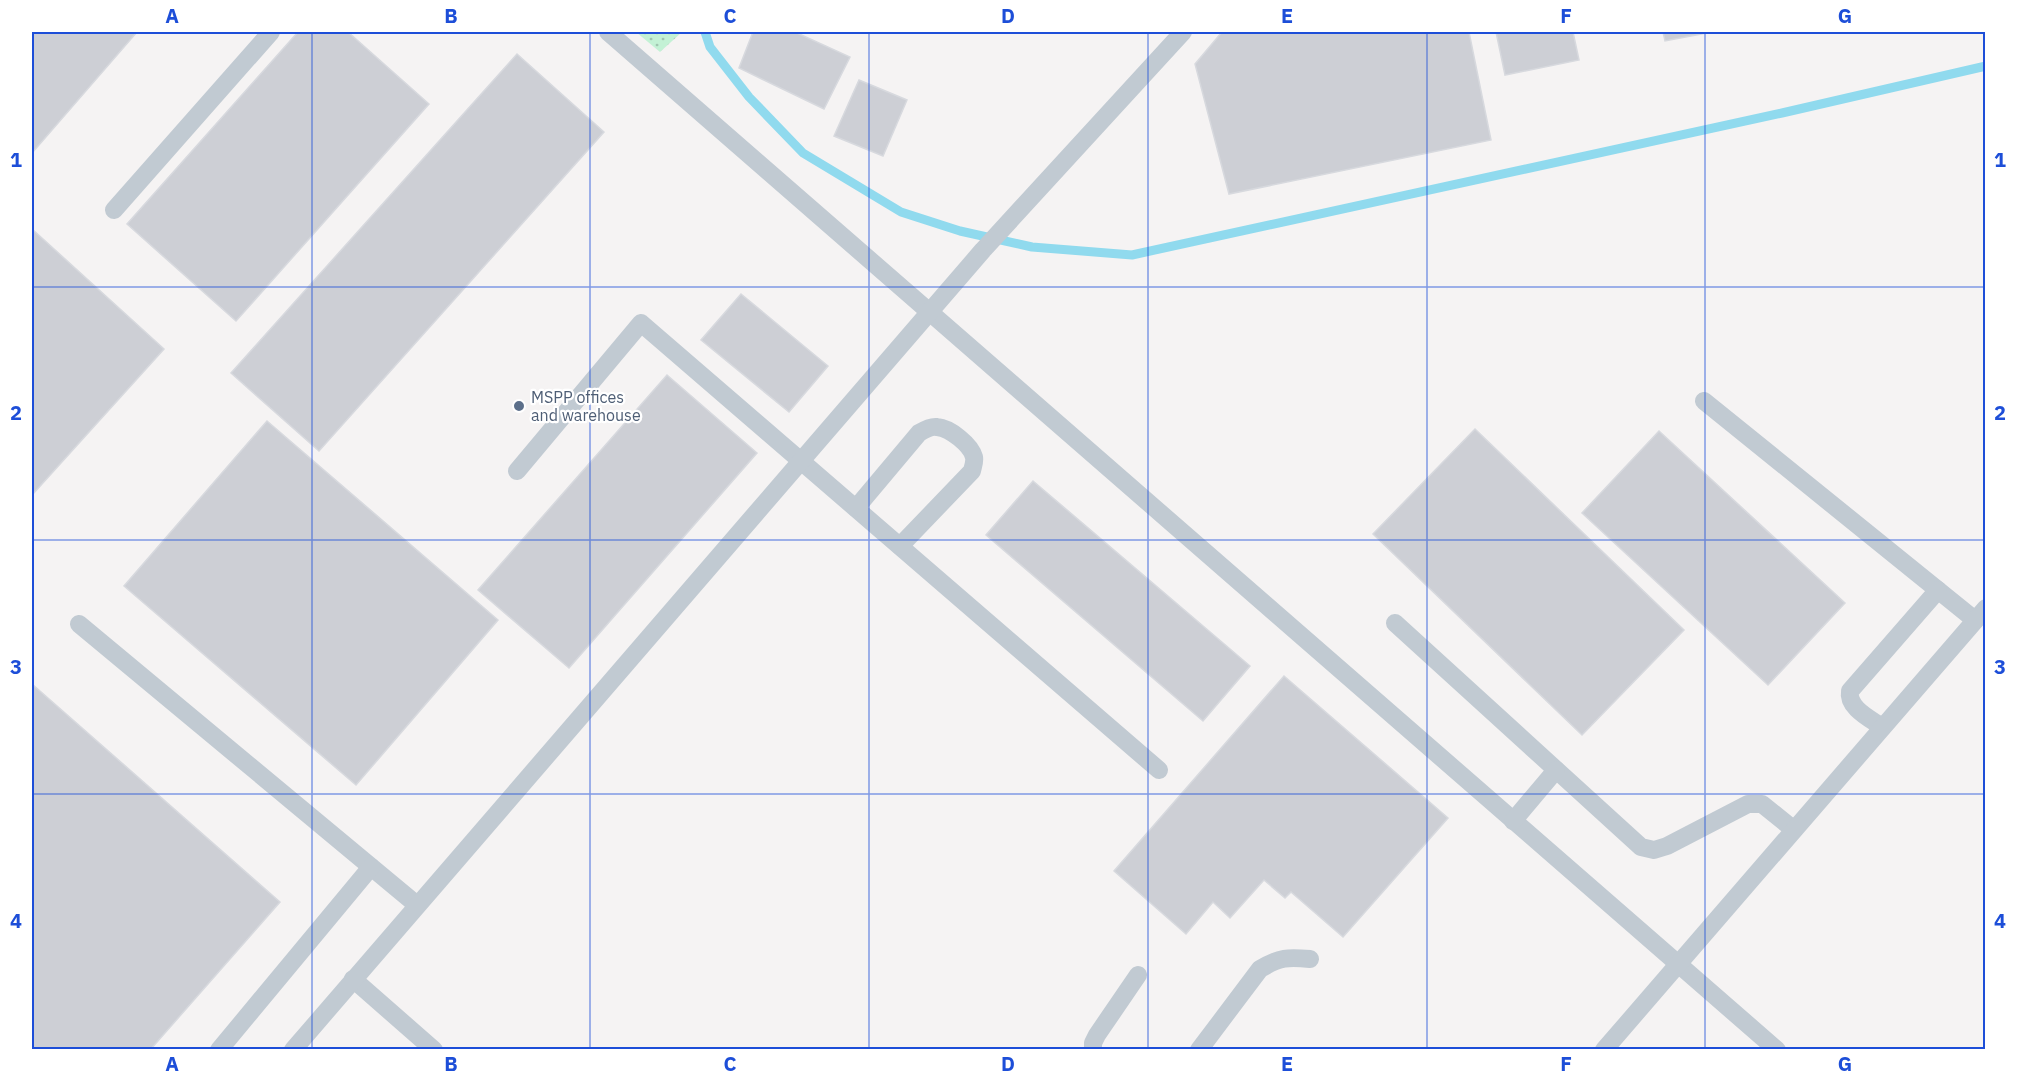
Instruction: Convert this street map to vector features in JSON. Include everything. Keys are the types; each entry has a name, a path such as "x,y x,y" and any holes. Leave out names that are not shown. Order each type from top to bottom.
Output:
{"lane":[{"path":"114,210 271,32"},
{"path":"608,32 1777,1050"},
{"path":"293,1050 983,250 1183,32"},
{"path":"517,471 642,323 1159,770"},
{"path":"1604,1050 1980,614 1938,590 1704,401"},
{"path":"856,508 919,433 937,427 952,433 972,451 975,460 972,471 900,546"},
{"path":"1882,727 1854,706 1849,697 1850,692 1938,590"},
{"path":"1395,623 1641,847 1654,850 1667,846 1748,804 1762,804 1793,829"},
{"path":"78,624 417,905"},
{"path":"1513,820 1556,770"},
{"path":"219,1050 371,867"},
{"path":"1199,1050 1260,969 1273,961 1288,957 1310,959"},
{"path":"1094,1050 1093,1043 1097,1035 1138,975"},
{"path":"353,979 434,1050"}],"green space":[{"path":"636,32 682,32 660,52"}],"building":[{"path":"32,32 137,32 32,153"},
{"path":"298,32 348,32 429,104 236,321 127,224"},
{"path":"753,32 795,32 850,57 824,109 739,68"},
{"path":"1222,32 1469,32 1491,140 1229,194 1195,64"},
{"path":"1496,32 1573,32 1579,60 1505,75"},
{"path":"1663,32 1712,32 1665,41"},
{"path":"517,54 604,132 319,451 231,373"},
{"path":"859,80 907,100 883,156 834,136"},
{"path":"32,229 164,349 32,495"},
{"path":"741,294 828,366 789,412 701,340"},
{"path":"667,375 757,453 569,668 478,590"},
{"path":"267,421 498,620 356,785 124,586"},
{"path":"1475,429 1684,630 1582,735 1373,534"},
{"path":"1659,431 1845,603 1768,685 1582,513"},
{"path":"1033,481 1250,666 1203,721 986,535"},
{"path":"1284,676 1448,818 1343,937 1291,892 1285,898 1264,880 1230,918 1213,902 1186,934 1114,871"},
{"path":"32,684 280,902 150,1050 32,1050"}],"waterway":[{"path":"705,32 710,47 749,97 803,153 901,212 960,231 1032,247 1132,255 1782,113 1986,66"}],"place":[{"name":"MSPP offices and warehouse","path":"519,406"}]}
